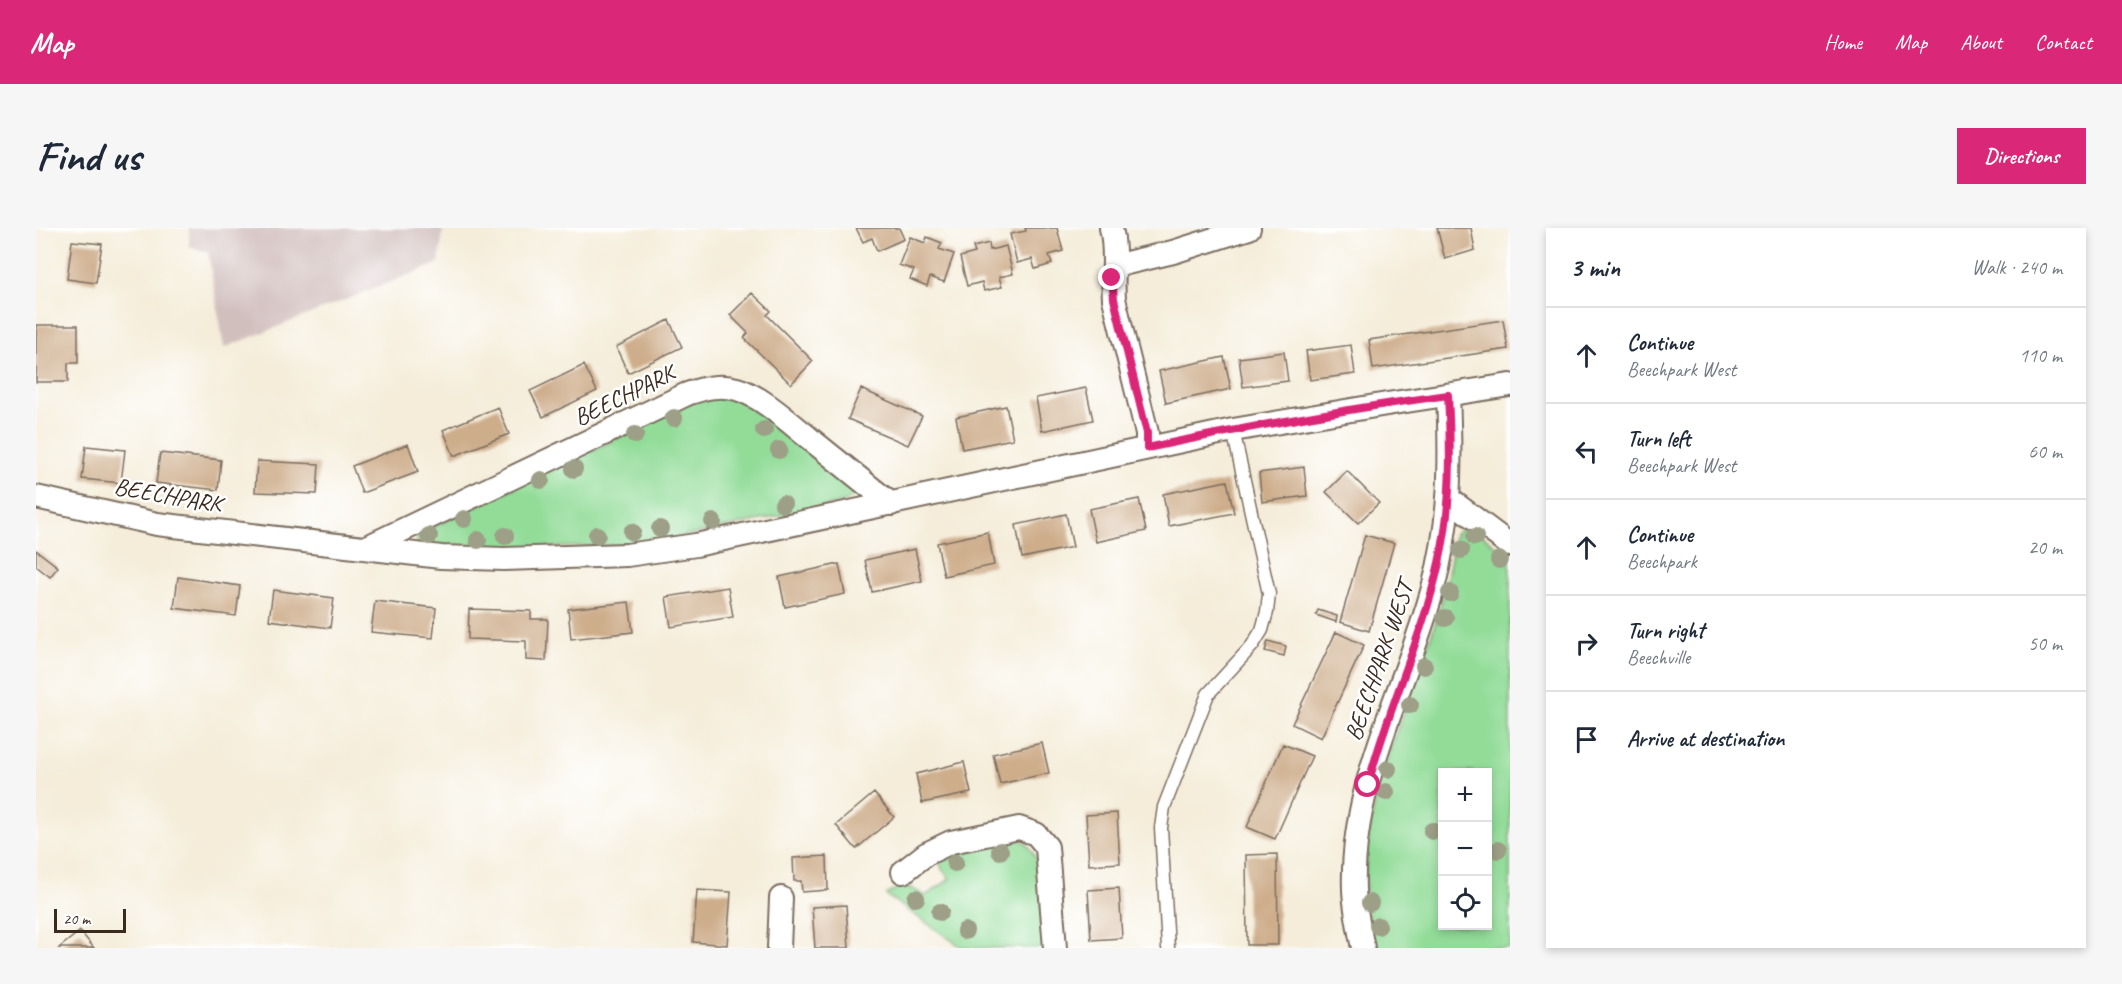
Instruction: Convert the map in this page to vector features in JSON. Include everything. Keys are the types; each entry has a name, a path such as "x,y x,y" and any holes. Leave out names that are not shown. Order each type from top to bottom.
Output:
{"street":[{"path":"1111,228 1114,241 1112,278 1114,299 1147,433 1147,448"},
{"path":"1114,266 1173,252 1249,228"},
{"path":"1233,430 1510,385"},
{"name":"BEECHPARK","path":"364,549 687,393 702,388 739,390 753,396 786,419 891,504"},
{"name":"BEECHPARK WEST","path":"1363,948 1354,891 1356,848 1362,809 1376,752 1440,561 1449,499 1448,395"},
{"name":"BEECHPARK","path":"36,497 157,524 441,557 504,559 636,554 696,545 1233,430"},
{"path":"1449,499 1510,545"},
{"path":"903,872 926,854 951,842 1019,828 1036,834 1047,847 1055,948"},
{"path":"779,948 781,898"}],"lane":[{"path":"1168,948 1161,828 1164,807 1208,694 1251,646 1262,630 1268,612 1269,594 1233,430"}],"shaded area":[{"path":"189,228 443,228 439,263 224,348 208,252 189,247"}],"green space":[{"path":"723,395 755,406 857,489 856,494 845,502 676,538 624,545 485,550 418,544 416,535 692,402"},
{"path":"1464,527 1476,530 1510,557 1510,948 1375,948 1367,908 1366,867 1370,826 1392,744 1438,616 1455,534"},
{"path":"1018,838 1027,844 1039,862 1044,948 963,948 886,895 902,885 925,896 950,879 942,869 939,859 943,854"}],"building":[{"path":"856,228 899,228 904,239 877,251 872,238 863,242"},
{"path":"1025,228 1057,228 1063,251 1049,255 1052,264 1035,269 1032,259 1017,263 1010,234 1026,231"},
{"path":"1437,228 1471,228 1475,250 1445,259"},
{"path":"910,237 925,243 927,237 942,243 939,249 954,254 944,282 930,277 927,286 910,279 914,270 899,265"},
{"path":"72,241 102,244 96,283 67,279"},
{"path":"989,243 990,250 1006,246 1013,274 999,277 1002,287 984,291 982,282 967,286 960,257 975,253 973,247"},
{"path":"752,293 771,311 767,315 813,361 791,384 744,338 748,333 730,315"},
{"path":"669,320 682,347 628,373 616,347"},
{"path":"1503,320 1508,349 1373,369 1369,340"},
{"path":"36,325 78,325 78,363 68,363 68,382 36,382"},
{"path":"1351,345 1355,374 1310,380 1306,351"},
{"path":"1284,352 1288,381 1243,387 1239,358"},
{"path":"1224,357 1231,389 1166,403 1159,371"},
{"path":"584,365 597,391 543,417 530,391"},
{"path":"1086,388 1093,420 1042,431 1036,398"},
{"path":"861,389 922,416 908,445 848,419"},
{"path":"1006,406 1013,439 962,449 956,417"},
{"path":"498,407 509,434 454,456 443,430"},
{"path":"408,444 418,472 362,493 352,466"},
{"path":"86,446 125,450 121,483 82,479"},
{"path":"160,453 221,460 218,490 156,483"},
{"path":"257,461 319,464 317,494 255,492"},
{"path":"1304,467 1307,496 1262,502 1259,473"},
{"path":"1347,471 1379,503 1358,523 1326,492"},
{"path":"1227,481 1234,513 1169,526 1163,494"},
{"path":"1139,499 1146,531 1096,542 1089,509"},
{"path":"1066,514 1073,547 1022,558 1016,525"},
{"path":"988,532 994,565 944,576 937,543"},
{"path":"1365,535 1394,543 1369,631 1340,622"},
{"path":"915,549 922,581 872,592 865,560"},
{"path":"36,550 58,567 50,577 36,566"},
{"path":"839,564 845,594 785,607 779,577"},
{"path":"178,577 240,586 236,616 174,608"},
{"path":"728,587 733,617 671,627 666,597"},
{"path":"273,590 334,598 330,628 269,620"},
{"path":"375,601 436,608 433,638 371,632"},
{"path":"629,602 633,632 571,639 568,609"},
{"path":"469,609 531,611 531,619 548,619 546,661 526,660 526,641 468,639"},
{"path":"1318,610 1337,616 1336,622 1316,615"},
{"path":"1336,632 1364,645 1321,738 1292,724"},
{"path":"1268,641 1286,646 1284,656 1265,651"},
{"path":"1042,743 1049,773 1000,784 993,754"},
{"path":"1283,744 1312,756 1275,839 1247,827"},
{"path":"964,762 971,793 922,803 916,774"},
{"path":"874,793 894,817 856,849 836,825"},
{"path":"1117,813 1120,863 1089,865 1086,815"},
{"path":"1277,854 1278,945 1247,945 1246,855"},
{"path":"827,856 828,890 802,892 801,881 794,881 793,858"},
{"path":"1119,888 1122,938 1091,940 1088,890"},
{"path":"697,890 731,892 727,945 693,942"},
{"path":"846,905 849,948 815,948 812,907"},
{"path":"80,931 94,948 59,948"}],"route":[{"path":"1112,278 1114,299 1147,433 1147,448 1233,430 1448,395 1450,481 1440,561 1408,664 1376,752 1368,785"}]}
